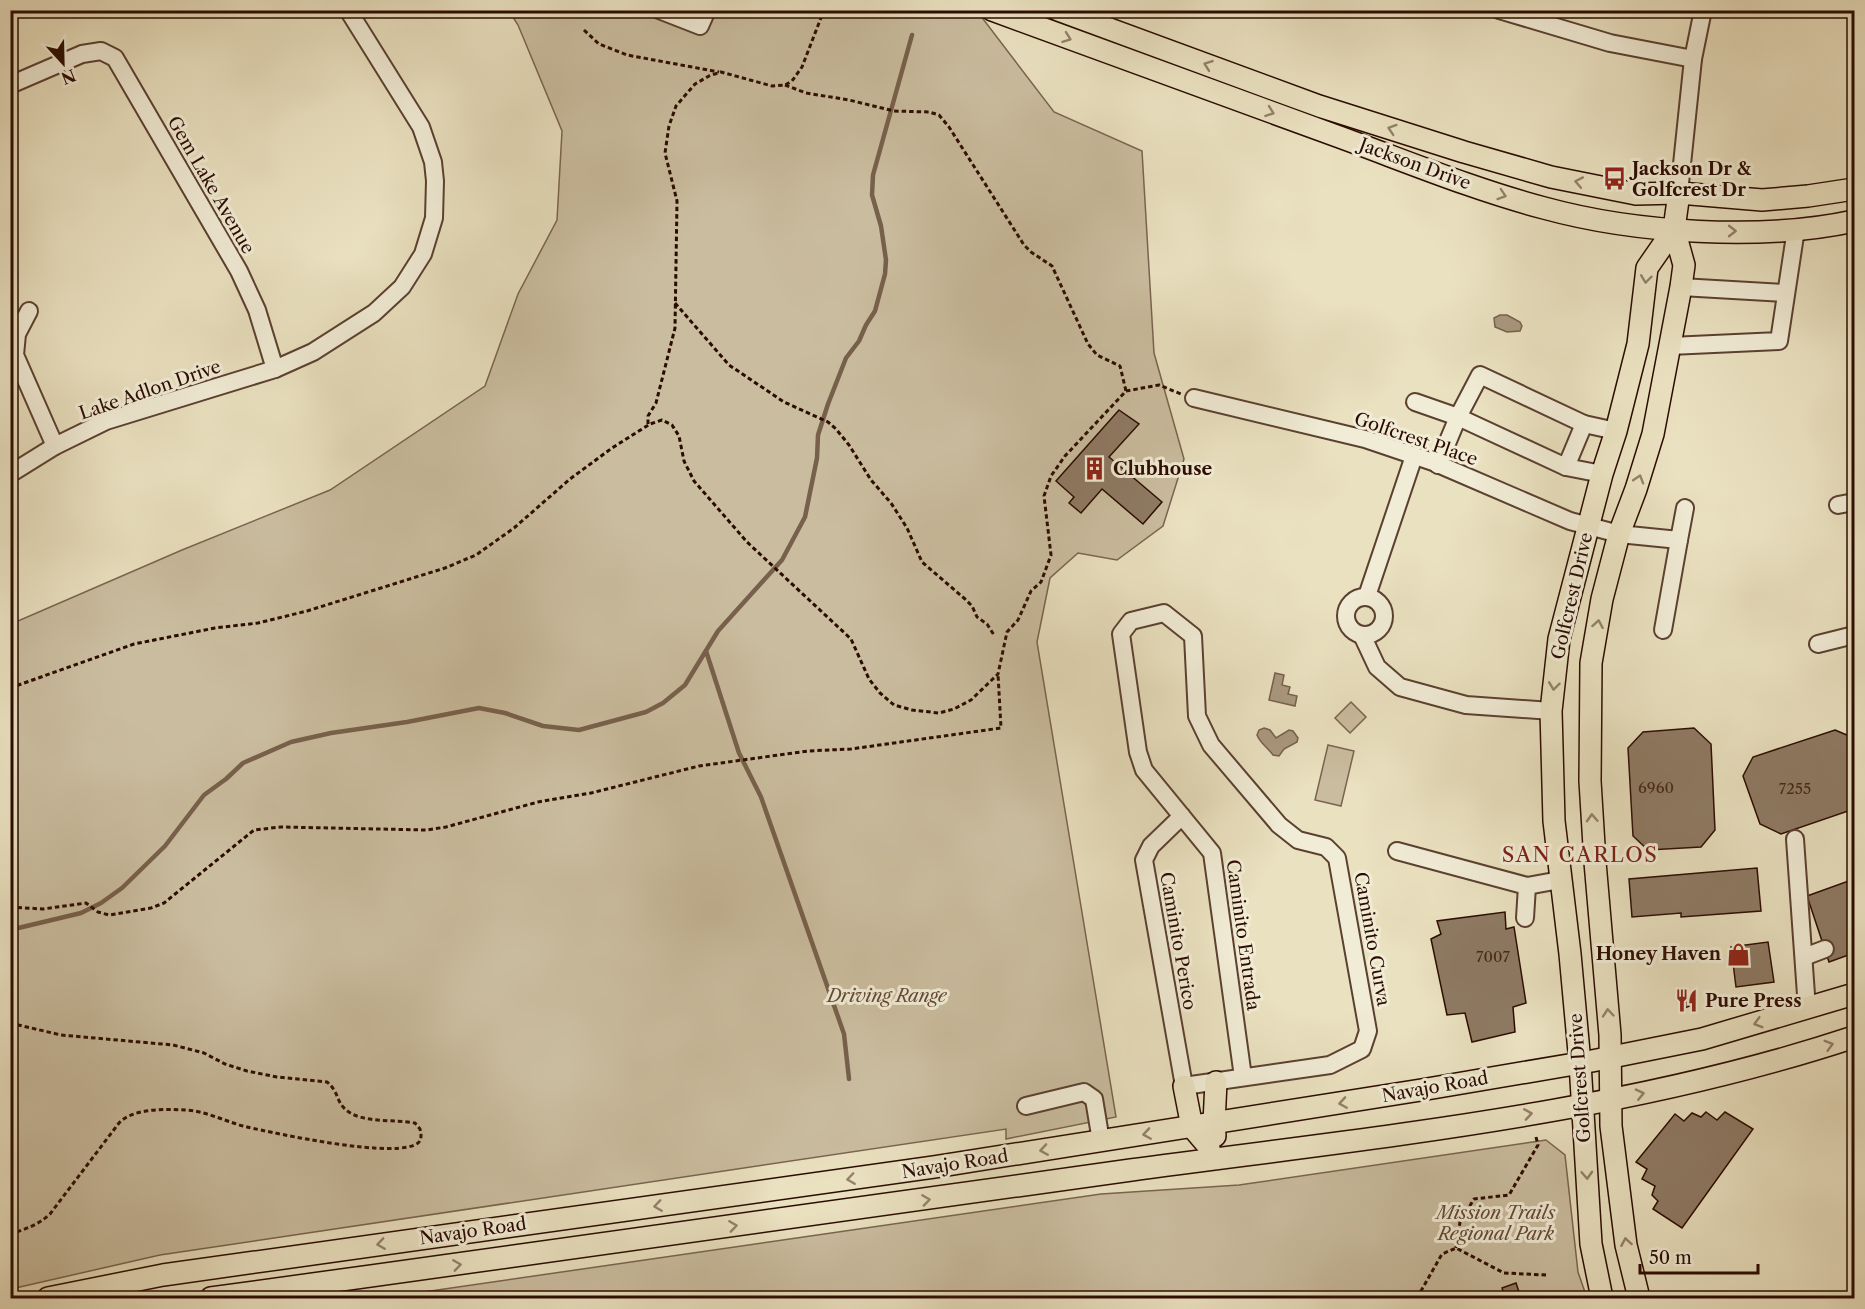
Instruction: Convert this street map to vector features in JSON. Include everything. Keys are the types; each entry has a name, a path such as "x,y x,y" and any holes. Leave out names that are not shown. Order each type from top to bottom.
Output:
{"main road":[{"name":"Jackson Drive","path":"992,10 1460,182 1544,209 1632,227 1724,231 1796,229 1854,221"},
{"name":"Jackson Drive","path":"1058,10 1319,106 1551,177 1636,194 1679,193 1762,200 1854,189"},
{"name":"Golfcrest Drive","path":"1639,1299 1626,1245 1611,1126 1610,1035 1590,781 1591,663 1602,599 1619,534 1653,434 1670,346 1683,265 1674,229 1679,193"},
{"name":"Golfcrest Drive","path":"1602,1299 1591,1244 1580,1063 1554,821 1551,711 1559,639 1638,344 1647,268 1674,229"},
{"name":"Navajo Road","path":"48,1299 163,1275 934,1167 1580,1063 1702,1039 1854,994"},
{"name":"Navajo Road","path":"211,1299 1022,1185 1440,1129 1610,1100 1700,1080 1854,1037"},
{"path":"1209,1147 1216,1134 1214,1123 1216,1082"},
{"path":"1184,1086 1192,1127 1209,1147"},
{"path":"1022,1185 1083,1164 1209,1147 1256,1153"}],"street":[{"name":"Lake Adlon Drive","path":"10,474 55,446 106,421 275,369 314,352 374,314 389,301 414,271 423,254 434,218 435,181 428,144 421,127 348,10"},
{"path":"659,10 700,26 707,10"},
{"path":"1499,10 1610,43 1693,58"},
{"name":"Golfcrest Drive","path":"1679,193 1693,58 1703,10"},
{"name":"Gem Lake Avenue","path":"10,85 82,54 101,51 115,58 239,271 257,310 275,369"},
{"path":"1670,346 1779,341 1796,229"},
{"path":"1681,287 1786,293"},
{"path":"29,311 17,334 15,355 55,446"},
{"path":"1438,465 1458,417 1480,375 1584,424 1616,431"},
{"name":"Golfcrest Place","path":"1194,399 1365,439 1438,465 1570,521 1619,534 1679,540"},
{"path":"1415,402 1458,417 1566,467 1602,474"},
{"path":"1566,467 1584,424"},
{"path":"1367,596 1414,456"},
{"path":"1663,630 1685,508"},
{"path":"1362,636 1376,632 1384,620 1382,606 1367,596 1350,603 1345,616 1350,629 1362,636 1377,667 1400,687 1466,705 1551,711"},
{"name":"Caminito Curva","path":"1122,644 1121,634 1131,621 1164,613 1193,636 1197,716 1211,746 1279,825 1298,840 1326,847 1337,858 1368,1031 1362,1049 1330,1065 1243,1077"},
{"path":"1818,644 1854,634"},
{"name":"Caminito Entrada","path":"1122,644 1138,752 1144,770 1212,854 1243,1077"},
{"name":"Caminito Perico","path":"1182,816 1151,846 1144,860 1184,1086"},
{"path":"1795,839 1807,1009"},
{"path":"1398,851 1527,886 1560,880"},
{"path":"1525,918 1527,886"},
{"path":"1804,957 1825,949"},
{"path":"1184,1086 1243,1077"},
{"path":"1026,1106 1084,1092 1094,1100 1101,1141"}],"path":[{"path":"785,85 792,81 802,67 824,10"},
{"path":"584,30 599,44 627,55 721,72 772,86 785,85 806,93 849,100 877,108 939,115 1024,244 1031,252 1053,266 1088,344 1097,355 1120,366 1126,391"},
{"path":"648,424 648,416 656,403 675,328 677,201 665,153 669,126 676,106 696,84 721,72"},
{"path":"675,303 729,365 784,402 828,422 849,445 871,480 891,503 907,528 922,562 972,606 977,617 987,624 994,635"},
{"path":"10,907 43,909 86,903 98,912 109,915 151,908 164,903 254,830 281,827 427,830 538,802 591,793 679,770 751,758 851,749 1001,729 998,674 1007,632 1018,620 1031,591 1041,582 1051,555 1044,496 1051,476 1065,456 1126,391 1159,385 1194,399"},
{"path":"10,688 135,644 287,616 445,568 476,555 507,534 570,479 612,448 648,424 662,420 672,425 679,436 684,461 694,481 720,513 767,562 851,639 869,679 894,705 939,713 954,709 971,700 998,674"},
{"path":"10,1023 61,1035 173,1045 204,1053 225,1064 247,1071 277,1077 327,1082 337,1092 342,1105 351,1114 415,1123 420,1129 421,1138 407,1148 359,1148 297,1138 228,1122 210,1114 185,1110 156,1112 147,1110 125,1117 119,1123 50,1214 33,1227 10,1234"},
{"path":"1456,1248 1460,1222 1474,1199 1509,1195 1538,1145 1536,1137"},
{"path":"1456,1248 1504,1273 1546,1275"},
{"path":"1417,1299 1442,1254 1456,1248"}],"green space":[{"name":"Driving Range","path":"509,11 977,11 1054,112 1142,151 1154,353 1184,459 1163,526 1117,560 1078,553 1050,578 1037,642 1116,1117 1006,1139 1006,1129 160,1255 11,1289 11,624 182,550 330,490 485,386 518,294 557,220 562,131 518,25"},
{"path":"1351,702 1366,717 1350,733 1335,718"},
{"path":"1328,745 1354,751 1341,806 1315,800"},
{"name":"Mission Trails Regional Park","path":"1546,1140 1565,1155 1578,1272 1587,1298 382,1298 1101,1194 1239,1185"}],"shaded area":[{"path":"1507,315 1520,322 1522,326 1520,331 1507,332 1495,327 1494,318"},
{"path":"1275,673 1284,675 1282,685 1290,687 1288,694 1297,696 1295,706 1269,700"},
{"path":"1264,728 1270,730 1276,738 1289,730 1293,731 1298,738 1297,742 1284,749 1279,756 1273,755 1257,735 1259,730"}],"building":[{"name":"Clubhouse","path":"1119,410 1139,424 1109,457 1162,502 1143,524 1102,489 1081,513 1069,503 1074,497 1056,481"},
{"path":"1694,728 1711,744 1715,830 1701,847 1648,850 1633,836 1628,748 1643,732"},
{"path":"1835,730 1854,738 1854,809 1781,834 1760,824 1743,776 1753,757"},
{"path":"1757,868 1761,911 1681,917 1681,913 1632,917 1629,879"},
{"path":"1854,879 1854,953 1829,962 1807,896"},
{"path":"1505,912 1506,929 1514,927 1526,1003 1513,1007 1515,1032 1472,1042 1465,1013 1447,1015 1431,939 1441,934 1437,921"},
{"path":"1768,942 1774,982 1736,987 1731,947"},
{"name":"Pure Press","path":"1690,995 1693,1005 1684,1008 1681,997"},
{"path":"1706,1112 1717,1120 1725,1112 1753,1129 1682,1228 1653,1209 1658,1201 1652,1195 1655,1186 1642,1179 1647,1169 1636,1162 1675,1114 1684,1121 1692,1113 1701,1117"},
{"path":"1516,1283 1521,1298 1505,1298 1502,1288"}],"waterway":[{"path":"10,930 81,913 101,903 122,888 165,846 204,795 243,763 291,742 479,708 505,713 543,726 579,730 646,712 663,703 685,685 718,631 782,560 805,517 817,458 818,435 828,404 846,358 859,341 875,311 885,274 886,260 881,226 872,195 873,175 912,35"},
{"path":"706,651 739,753 761,797 844,1034 849,1079"}],"place":[{"name":"Jackson Dr & Golfcrest Dr","path":"1614,179"},
{"name":"Clubhouse","path":"1095,469"},
{"name":"Honey Haven","path":"1739,954"},
{"name":"Pure Press","path":"1687,1001"}],"district":[{"name":"SAN CARLOS","path":"1580,854"}]}
